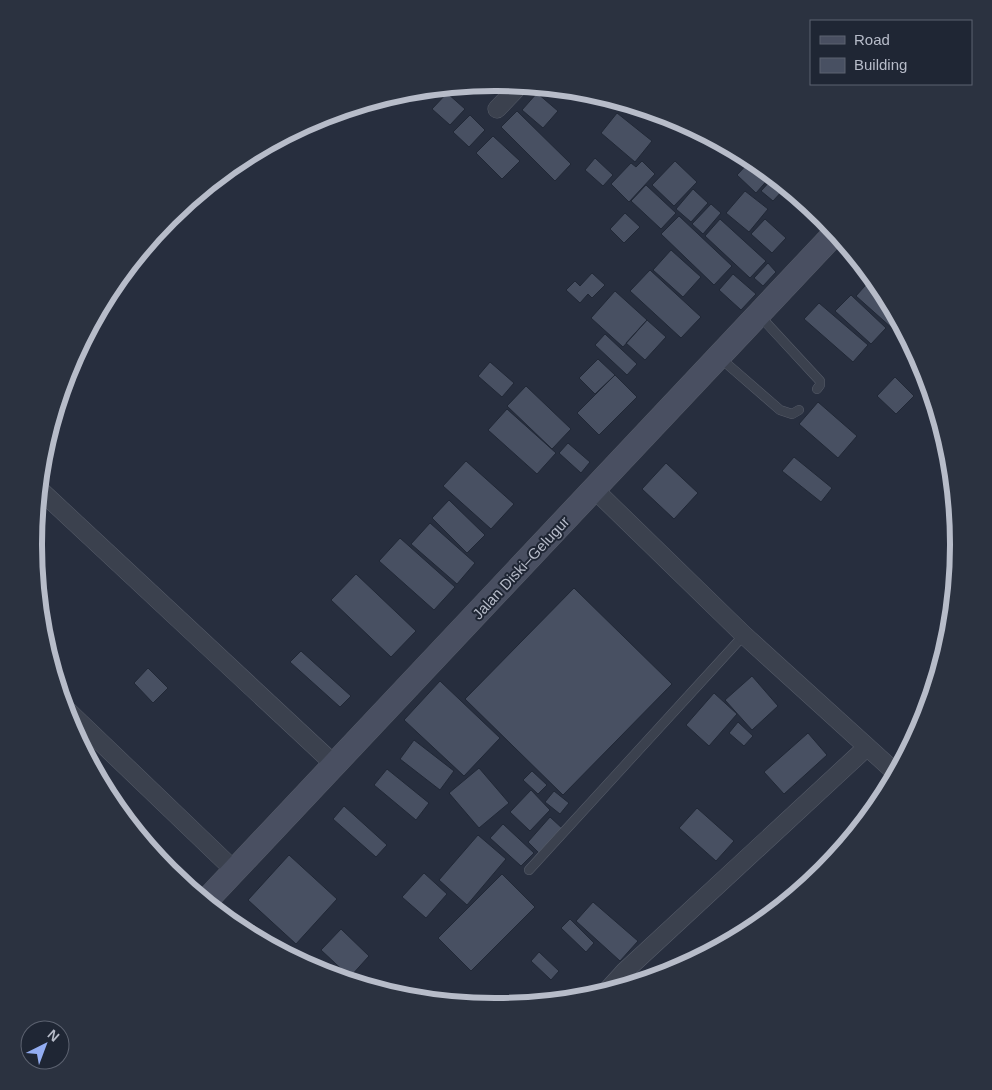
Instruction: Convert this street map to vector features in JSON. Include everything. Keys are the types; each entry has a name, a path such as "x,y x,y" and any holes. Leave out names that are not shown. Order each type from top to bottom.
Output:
{"main road":[{"name":"Jalan Diski–Gelugur","path":"210,897 830,238"}],"street":[{"path":"497,109 514,92"},
{"path":"595,490 744,635 891,768"},
{"path":"45,495 335,765"},
{"path":"77,720 235,870"},
{"path":"615,982 867,747"}],"lane":[{"path":"759,315 815,374 820,381 820,385 816,389"},
{"path":"719,356 780,410 792,414 799,410"},
{"path":"529,870 744,635"}],"building":[{"path":"537,93 558,111 543,128 522,110"},
{"path":"448,94 465,109 450,125 432,109"},
{"path":"517,111 571,164 555,181 501,127"},
{"path":"617,113 652,141 635,162 601,133"},
{"path":"470,115 485,130 469,147 453,132"},
{"path":"493,136 520,161 502,179 476,153"},
{"path":"595,158 613,175 603,186 585,170"},
{"path":"642,161 655,174 629,202 611,184 631,163 636,167"},
{"path":"675,161 697,182 674,206 652,185"},
{"path":"745,166 766,181 756,193 737,175"},
{"path":"769,183 781,192 773,201 761,191"},
{"path":"646,185 676,213 661,229 631,201"},
{"path":"693,189 708,203 691,222 676,209"},
{"path":"745,191 768,209 749,232 726,213"},
{"path":"711,204 721,213 703,234 692,224"},
{"path":"625,213 640,227 624,243 610,229"},
{"path":"679,216 732,266 714,285 661,234"},
{"path":"720,219 766,261 750,278 705,236"},
{"path":"765,219 786,238 772,253 751,234"},
{"path":"671,250 701,277 683,297 653,270"},
{"path":"768,263 776,272 763,286 754,278"},
{"path":"650,270 701,317 681,338 630,291"},
{"path":"592,273 605,285 592,298 588,294 580,303 566,290 575,281 580,286"},
{"path":"733,274 756,294 741,310 719,290"},
{"path":"867,284 889,318 894,328 893,329 856,296"},
{"path":"615,291 647,320 623,347 591,318"},
{"path":"851,295 886,328 871,344 835,311"},
{"path":"819,303 868,345 853,362 804,319"},
{"path":"647,320 666,337 645,360 626,343"},
{"path":"605,334 637,364 627,375 595,345"},
{"path":"598,359 615,375 595,394 579,378"},
{"path":"490,362 514,383 502,397 478,376"},
{"path":"615,375 637,397 599,435 577,413"},
{"path":"895,377 914,396 896,414 877,396"},
{"path":"526,386 571,429 552,449 507,406"},
{"path":"818,402 857,436 838,458 799,424"},
{"path":"507,409 556,453 537,474 488,430"},
{"path":"568,443 590,462 581,473 559,453"},
{"path":"794,457 832,488 821,502 782,471"},
{"path":"466,461 514,504 491,529 443,486"},
{"path":"666,463 698,493 674,519 642,489"},
{"path":"449,500 485,535 467,553 432,518"},
{"path":"430,523 475,563 457,584 411,544"},
{"path":"400,538 455,587 434,610 379,561"},
{"path":"356,574 416,631 391,657 331,600"},
{"path":"574,588 672,684 563,795 465,699"},
{"path":"301,651 351,696 340,707 290,662"},
{"path":"148,668 168,688 153,703 134,683"},
{"path":"752,676 778,706 752,730 725,700"},
{"path":"440,681 500,738 464,776 404,720"},
{"path":"714,693 737,714 709,746 686,725"},
{"path":"738,722 753,736 744,746 729,733"},
{"path":"808,733 827,755 784,794 764,772"},
{"path":"414,740 454,771 440,790 400,759"},
{"path":"479,768 509,803 479,828 449,793"},
{"path":"387,769 429,803 416,820 374,785"},
{"path":"532,771 547,785 538,794 523,780"},
{"path":"531,790 550,810 530,831 510,812"},
{"path":"554,791 569,803 560,814 545,802"},
{"path":"344,806 387,845 376,857 333,819"},
{"path":"697,808 734,841 716,861 679,828"},
{"path":"550,817 563,829 540,854 528,842"},
{"path":"503,824 534,853 521,866 490,838"},
{"path":"478,835 506,859 467,905 439,880"},
{"path":"289,855 337,899 296,944 248,900"},
{"path":"424,873 447,894 426,918 402,897"},
{"path":"502,874 535,907 471,971 438,938"},
{"path":"593,902 638,941 620,961 576,921"},
{"path":"570,919 594,943 586,952 561,928"},
{"path":"254,924 271,939 269,938 252,927"},
{"path":"341,929 369,956 352,975 345,972 321,950"},
{"path":"539,952 559,971 551,980 531,961"}]}
